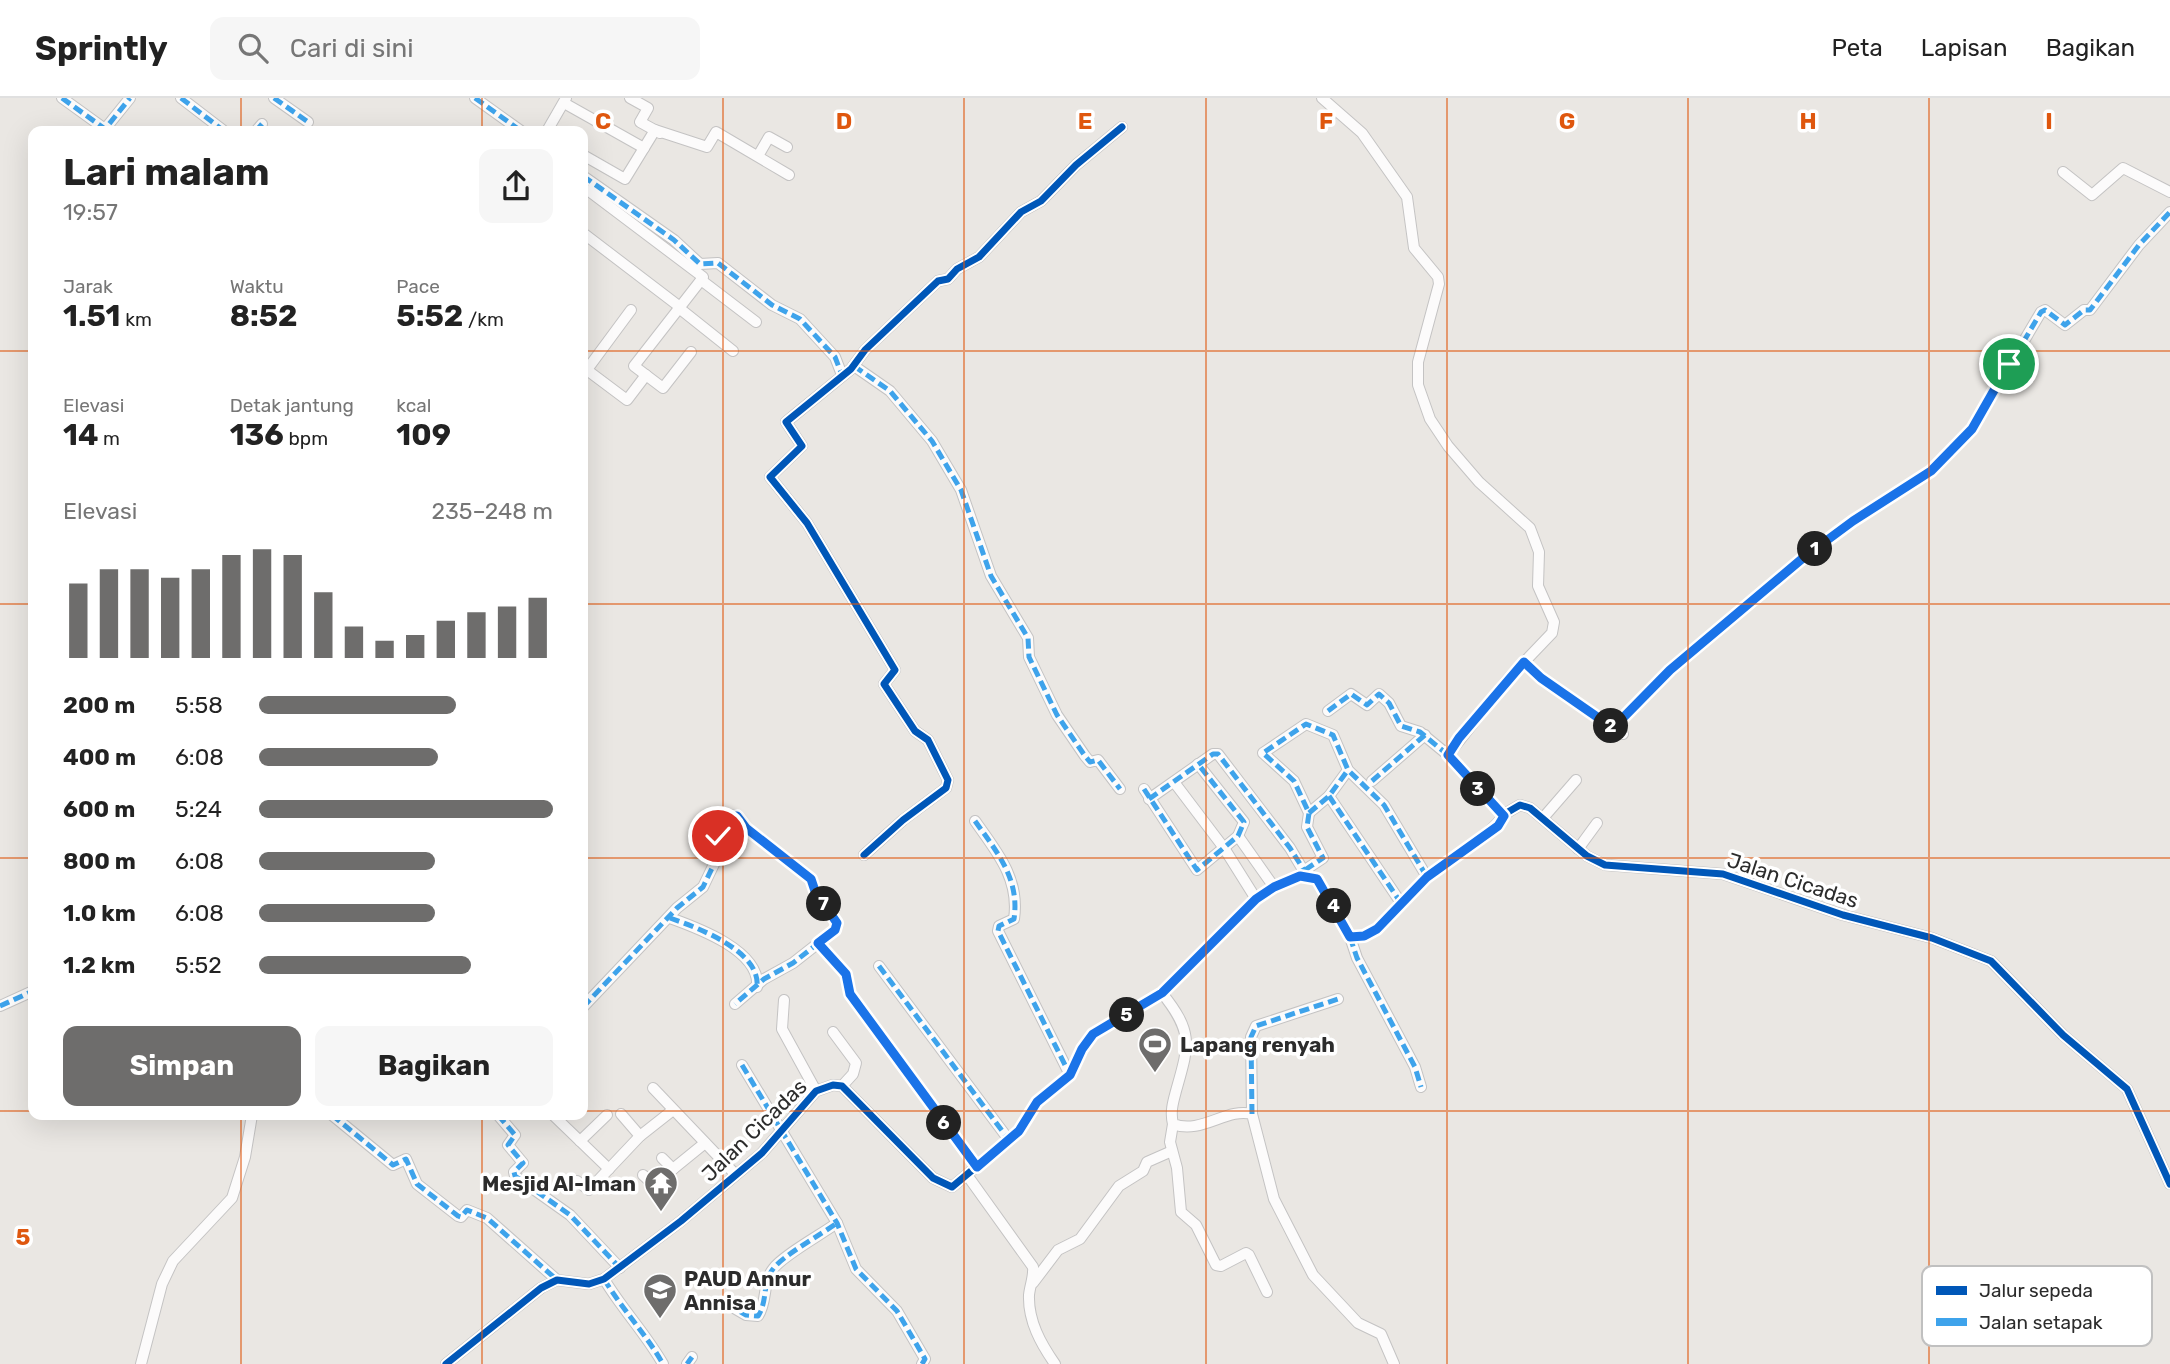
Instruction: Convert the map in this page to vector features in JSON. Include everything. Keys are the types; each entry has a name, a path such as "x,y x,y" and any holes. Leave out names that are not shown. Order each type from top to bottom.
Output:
{"street":[{"path":"62,98 101,126"},
{"path":"107,126 130,98"},
{"path":"181,98 217,126"},
{"path":"274,98 308,122"},
{"path":"475,98 514,126"},
{"path":"630,98 648,108 640,122 689,149 693,142 707,147 716,132 789,175"},
{"path":"1322,98 1362,133 1407,197 1414,248 1438,276 1438,292 1418,362 1418,386 1430,419 1448,446 1479,482 1530,528 1539,552 1538,586 1554,625 1552,633 1459,738 1448,755"},
{"path":"550,126 565,100 644,148"},
{"path":"498,111 521,126"},
{"path":"864,855 946,788 948,780 931,745 915,731 884,684 896,672 793,503 770,476 802,446 786,422 854,366 865,350 938,281 948,279 957,269 979,257 1021,212 1041,201 1076,165 1122,127"},
{"path":"588,158 625,179 655,130"},
{"path":"758,156 769,137 787,147"},
{"path":"2063,172 2092,195 2123,168 2170,192"},
{"path":"588,180 674,240 700,264 718,263 772,305 790,317 797,316 835,358 842,375"},
{"path":"589,191 703,277 634,366 663,388 691,352"},
{"path":"1524,662 1541,678 1618,731 1639,699 1717,629 1726,625 1812,551 1931,471 1970,432 2043,311 2065,325 2084,310 2090,310 2138,246 2170,212"},
{"path":"588,237 733,351"},
{"path":"701,280 756,322"},
{"path":"588,366 631,310"},
{"path":"854,366 890,391 932,441 961,490 991,576 1004,604 1028,638 1029,657 1057,715 1084,756 1090,762 1098,760 1120,789"},
{"path":"588,374 628,400 646,375"},
{"path":"1328,711 1351,694 1367,705 1379,694 1389,703 1401,726 1424,735 1448,755 1504,816 1485,836 1427,877 1377,929 1364,936 1350,937"},
{"path":"1306,873 1322,858 1307,827 1309,813 1289,774 1264,755 1264,751 1303,725 1312,725 1333,735 1349,770 1384,805 1427,877"},
{"path":"1372,780 1424,735"},
{"path":"1198,764 1244,822 1238,836 1195,870 1147,794 1174,782 1198,764 1216,753 1221,756 1306,873 1317,879 1324,889 1415,1068 1421,1087"},
{"path":"1309,813 1329,796 1349,770"},
{"path":"1543,818 1576,780"},
{"path":"1174,782 1224,848 1256,899"},
{"path":"1329,796 1401,903"},
{"name":"Jalan Cicadas","path":"1504,816 1516,806 1525,805 1578,849 1605,865 1723,874 1751,881 1843,915 1932,938 1991,961 2002,969 2063,1035 2127,1089 2170,1184"},
{"path":"588,1002 677,908 703,887 715,862 707,852 735,815 746,828 811,879 815,891 837,923 835,930 793,963 764,979 735,1004"},
{"path":"975,821 1001,855 1012,885 1015,917 998,930 1070,1075"},
{"path":"1578,849 1597,823"},
{"path":"1238,836 1274,887"},
{"name":"Jalan Cicadas","path":"604,1279 736,1174 784,1131 816,1091 833,1085 842,1086 943,1185 952,1187 1019,1131 1037,1102 1070,1075 1082,1049 1093,1034 1162,993 1256,899 1274,887 1306,873"},
{"path":"670,918 715,937 750,960 758,978 757,987"},
{"path":"818,943 846,974 850,994 977,1167"},
{"path":"879,966 1009,1140"},
{"path":"0,1006 28,993"},
{"path":"1162,993 1177,1011 1186,1039 1187,1055 1171,1111 1173,1124 1170,1135 1177,1168 1181,1212 1196,1225 1214,1263 1221,1266 1246,1253 1267,1293"},
{"path":"1338,999 1261,1021 1252,1031 1252,1114 1274,1199 1313,1275 1358,1323 1381,1334 1394,1364"},
{"path":"784,1000 782,1029 816,1091"},
{"path":"833,1031 856,1063 853,1074 842,1086"},
{"path":"742,1065 837,1223 856,1269 897,1311 925,1359 922,1364"},
{"path":"653,1088 736,1174"},
{"path":"577,1181 587,1191 640,1136 673,1110"},
{"path":"621,1114 640,1136"},
{"path":"1173,1124 1186,1127 1240,1114 1252,1114"},
{"path":"580,1141 607,1115"},
{"path":"141,1364 162,1284 173,1261 232,1198 245,1157 251,1120"},
{"path":"338,1120 394,1165 406,1159 417,1184 458,1216 461,1217 467,1210 487,1218 557,1280"},
{"path":"502,1120 515,1135 508,1145 523,1163 514,1172 515,1176 570,1215 620,1268"},
{"path":"558,1120 609,1169"},
{"path":"643,1175 655,1185 705,1143"},
{"path":"1032,1283 1058,1250 1080,1239 1119,1186 1143,1171 1147,1162 1172,1151"},
{"path":"662,1158 673,1170"},
{"path":"967,1175 1033,1267 1029,1293 1033,1323 1044,1348 1055,1364"},
{"path":"727,1304 746,1315 758,1316 766,1303 766,1283 773,1268 837,1223"},
{"path":"446,1364 541,1288 557,1280 589,1284 604,1279 622,1309 649,1339 663,1364"}],"marked path":[{"path":"62,98 101,126"},
{"path":"107,126 130,98"},
{"path":"181,98 217,126"},
{"path":"274,98 308,122"},
{"path":"475,98 514,126"},
{"path":"588,180 674,240 700,264 718,263 772,305 800,319 835,357 842,375"},
{"path":"1613,728 1670,670 1803,558 1853,521 1931,471 1972,429 2041,312 2045,310 2065,325 2084,310 2090,310 2139,245 2170,212"},
{"path":"854,366 890,391 932,441 961,490 991,576 1028,638 1029,657 1057,715 1090,762 1098,760 1120,789"},
{"path":"1524,662 1541,678 1623,734"},
{"path":"1328,711 1351,694 1367,705 1379,694 1389,703 1401,726 1420,732 1448,755"},
{"path":"1305,870 1323,858 1307,827 1309,813 1294,781 1263,753 1306,724 1333,735 1348,770 1384,805 1427,877"},
{"path":"1372,781 1425,735"},
{"path":"1149,799 1213,754 1218,754 1290,848 1307,875"},
{"path":"1144,789 1197,870 1238,836 1244,822 1198,764"},
{"path":"1309,813 1329,796 1348,770"},
{"path":"1329,796 1401,903"},
{"path":"588,1002 677,908 703,887 715,862 707,852 735,815 746,828 811,879 815,891 837,923 835,930 793,963 764,979 735,1004"},
{"path":"975,821 1005,867 1014,891 1014,919 999,926 998,931 1070,1075"},
{"path":"670,918 711,935 739,952 756,974 757,987"},
{"path":"1350,937 1357,958 1415,1067 1421,1087"},
{"path":"818,943 846,974 850,994 977,1167"},
{"path":"879,966 1009,1140"},
{"path":"0,1006 28,993"},
{"path":"1252,1114 1251,1037 1256,1026 1338,999"},
{"path":"742,1065 837,1223 856,1269 897,1311 925,1359 922,1364"},
{"path":"338,1120 393,1165 406,1159 417,1184 458,1216 461,1217 467,1210 487,1218 557,1280"},
{"path":"502,1120 515,1135 508,1145 523,1163 514,1172 515,1176 570,1215 620,1268"},
{"path":"727,1304 746,1315 758,1316 767,1280 773,1269 793,1252 837,1223"},
{"path":"604,1279 663,1364"},
{"path":"687,1364 692,1357"}],"cycle path":[{"path":"864,855 903,820 946,788 948,780 928,740 915,731 884,684 895,670 807,523 770,477 802,446 786,422 851,369 865,350 938,281 948,279 957,269 979,257 1021,212 1041,201 1076,165 1122,127"},
{"path":"446,1364 541,1288 557,1280 589,1284 604,1279 681,1221 762,1153 816,1091 833,1085 842,1086 933,1178 952,1187 1019,1131 1037,1102 1070,1075 1082,1049 1093,1034 1162,993 1256,899 1274,887 1300,876 1317,879 1350,937 1364,936 1377,929 1427,877 1485,836 1508,812 1520,805 1530,808 1587,856 1605,865 1723,874 1843,915 1932,938 1991,961 2063,1035 2127,1089 2170,1184"}],"place":[{"name":"Lapang renyah","path":"1155,1074"},
{"name":"Mesjid Al-Iman","path":"661,1213"},
{"name":"PAUD Annur Annisa","path":"660,1320"}],"route":[{"path":"718,836 735,815 746,828 811,879 815,891 837,923 835,930 818,943 846,974 850,994 977,1167 1019,1131 1037,1102 1070,1075 1087,1040 1093,1034 1162,993 1223,929 1256,899 1274,887 1300,876 1307,875 1317,879 1350,937 1364,936 1377,929 1427,877 1498,826 1504,816 1448,755 1459,738 1524,662 1541,678 1613,728 1670,670 1803,558 1853,521 1931,471 1972,429 2009,364"}]}
